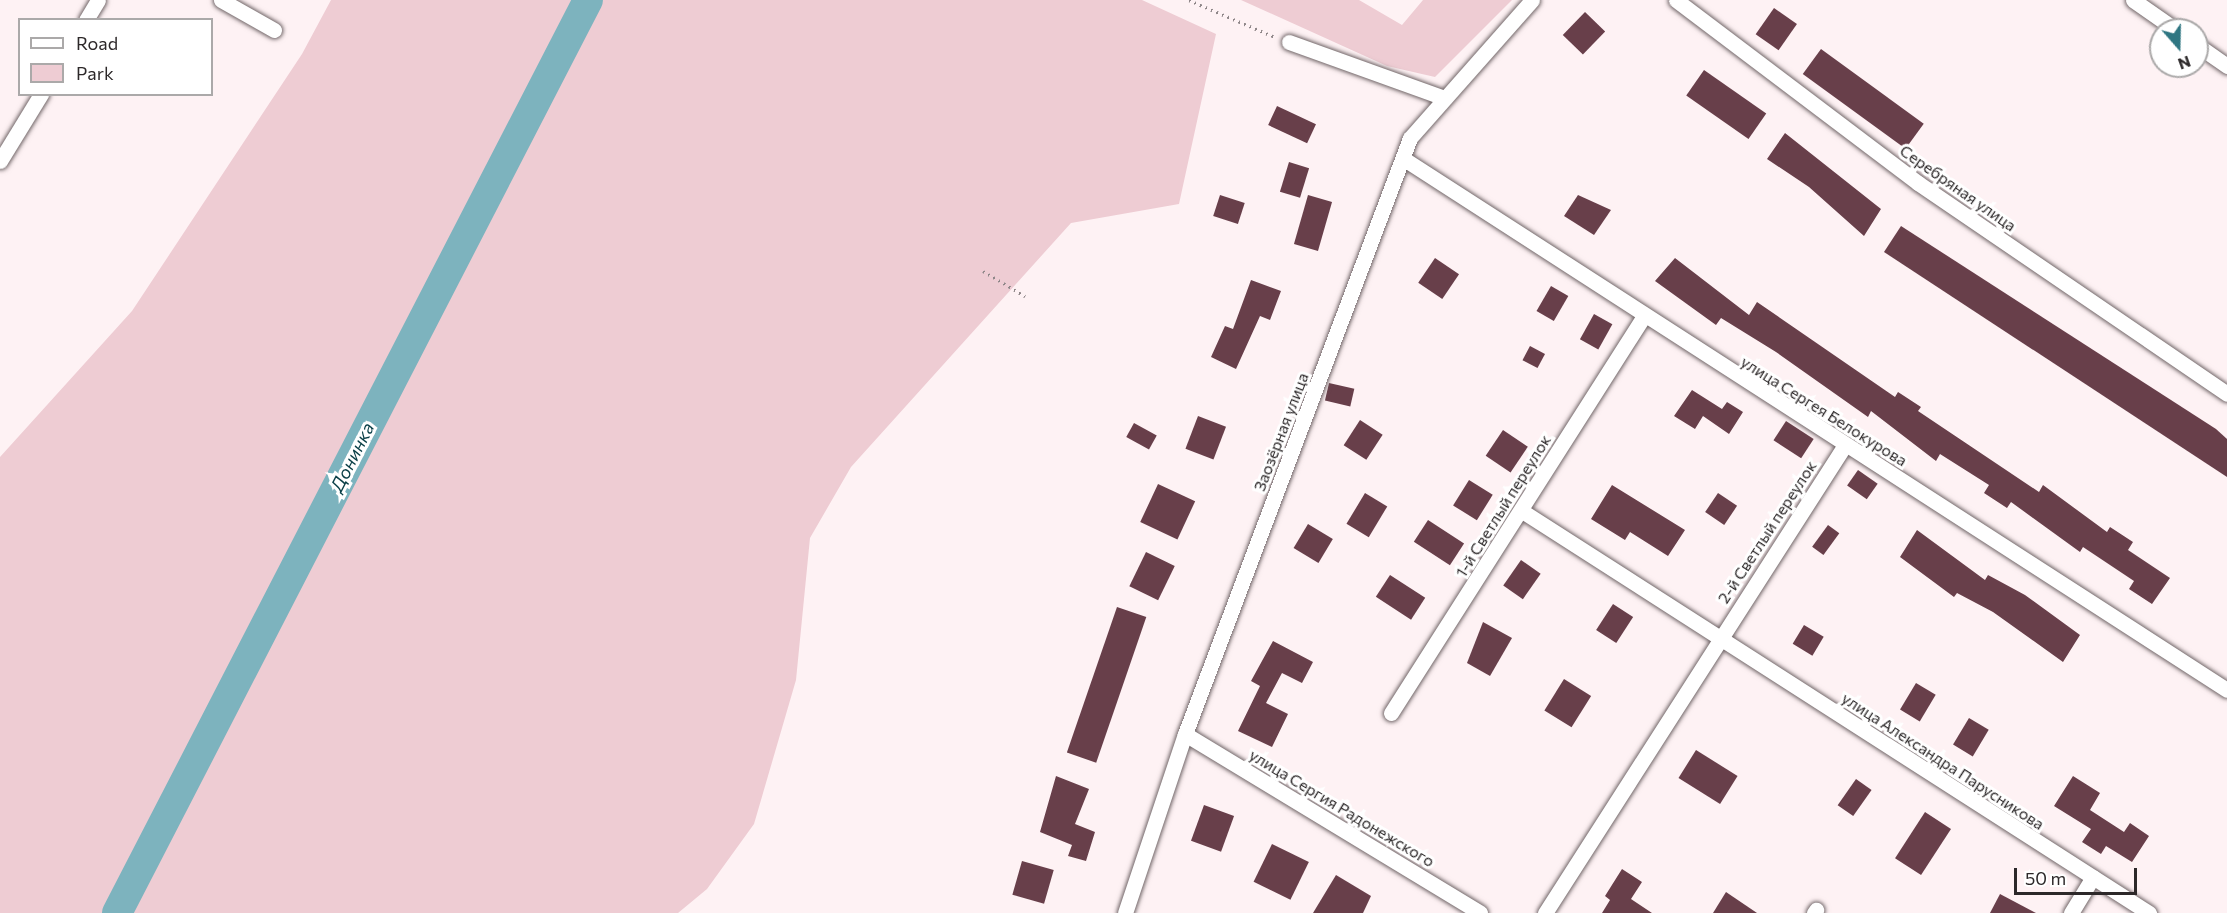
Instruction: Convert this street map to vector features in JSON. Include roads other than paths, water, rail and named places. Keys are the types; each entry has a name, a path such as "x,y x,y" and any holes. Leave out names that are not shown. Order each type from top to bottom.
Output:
{"street":[{"path":"87,18 98,0"},
{"path":"221,0 274,30"},
{"name":"Заозёрная улица","path":"1125,913 1185,734 1404,159 1410,138 1442,97 1532,0"},
{"name":"Серебряная улица","path":"1676,0 1918,183 2227,394"},
{"path":"2133,0 2159,18"},
{"path":"1288,42 1442,97"},
{"path":"2209,53 2227,66"},
{"path":"0,161 40,96"},
{"name":"улица Сергея Белокурова","path":"1404,159 1643,318 2227,690"},
{"name":"1-й Светлый переулок","path":"1391,712 1522,511 1643,318"},
{"name":"2-й Светлый переулок","path":"1545,913 1718,638 1845,445"},
{"path":"1522,511 1718,638"},
{"name":"улица Александра Парусникова","path":"1718,638 2149,913"},
{"name":"улица Сергия Радонежского","path":"1185,734 1480,913"},
{"path":"2071,913 2094,877"}],"waterway":[{"name":"Донинка","path":"117,913 588,0"}]}
